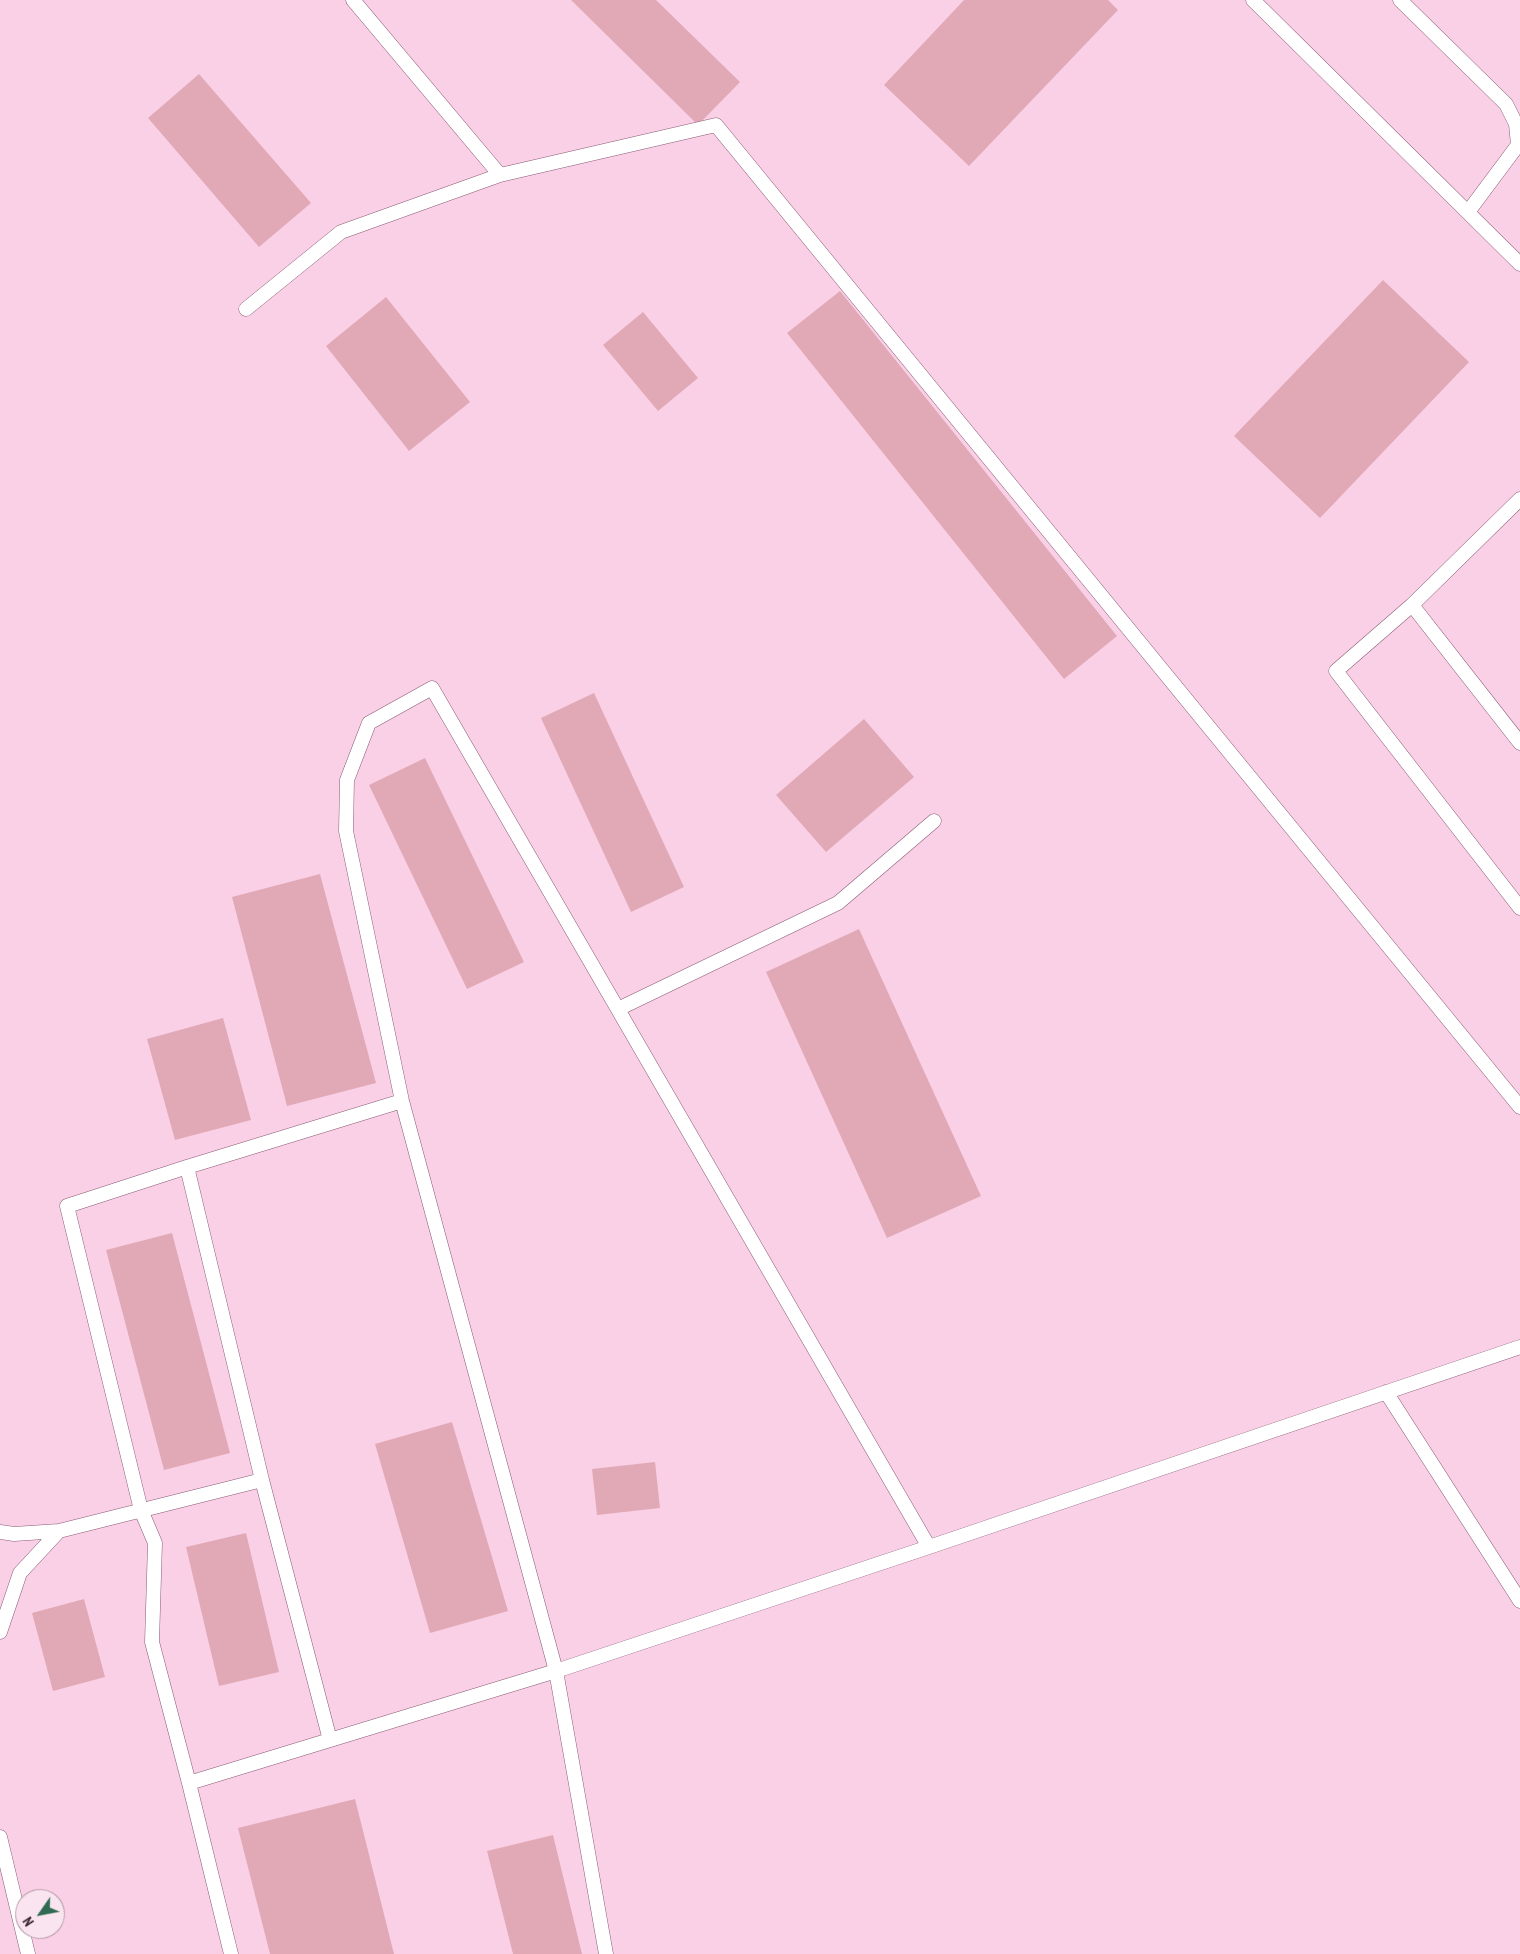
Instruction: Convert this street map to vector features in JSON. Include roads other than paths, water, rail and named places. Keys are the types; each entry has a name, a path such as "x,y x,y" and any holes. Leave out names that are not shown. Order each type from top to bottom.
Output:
{"lane":[{"path":"353,0 500,175"},
{"path":"1254,0 1520,264"},
{"path":"1402,1 1506,104 1516,124 1518,145 1468,212"},
{"path":"246,309 341,232 500,175 716,125 1520,1107"},
{"path":"1520,500 1412,605 1336,671 1520,908"},
{"path":"1412,605 1520,743"},
{"path":"606,1954 556,1671 402,1101 346,831 346,780 369,724 432,688 929,1547"},
{"path":"618,1009 838,903 934,821"},
{"path":"231,1954 152,1642 155,1543 141,1510 67,1206 402,1101"},
{"path":"187,1167 262,1480 330,1740"},
{"path":"189,1783 556,1671 1520,1347"},
{"path":"1386,1392 1520,1601"},
{"path":"0,1532 14,1534 59,1531 262,1480"},
{"path":"0,1632 20,1573 59,1531"},
{"path":"0,1837 28,1954"}]}
